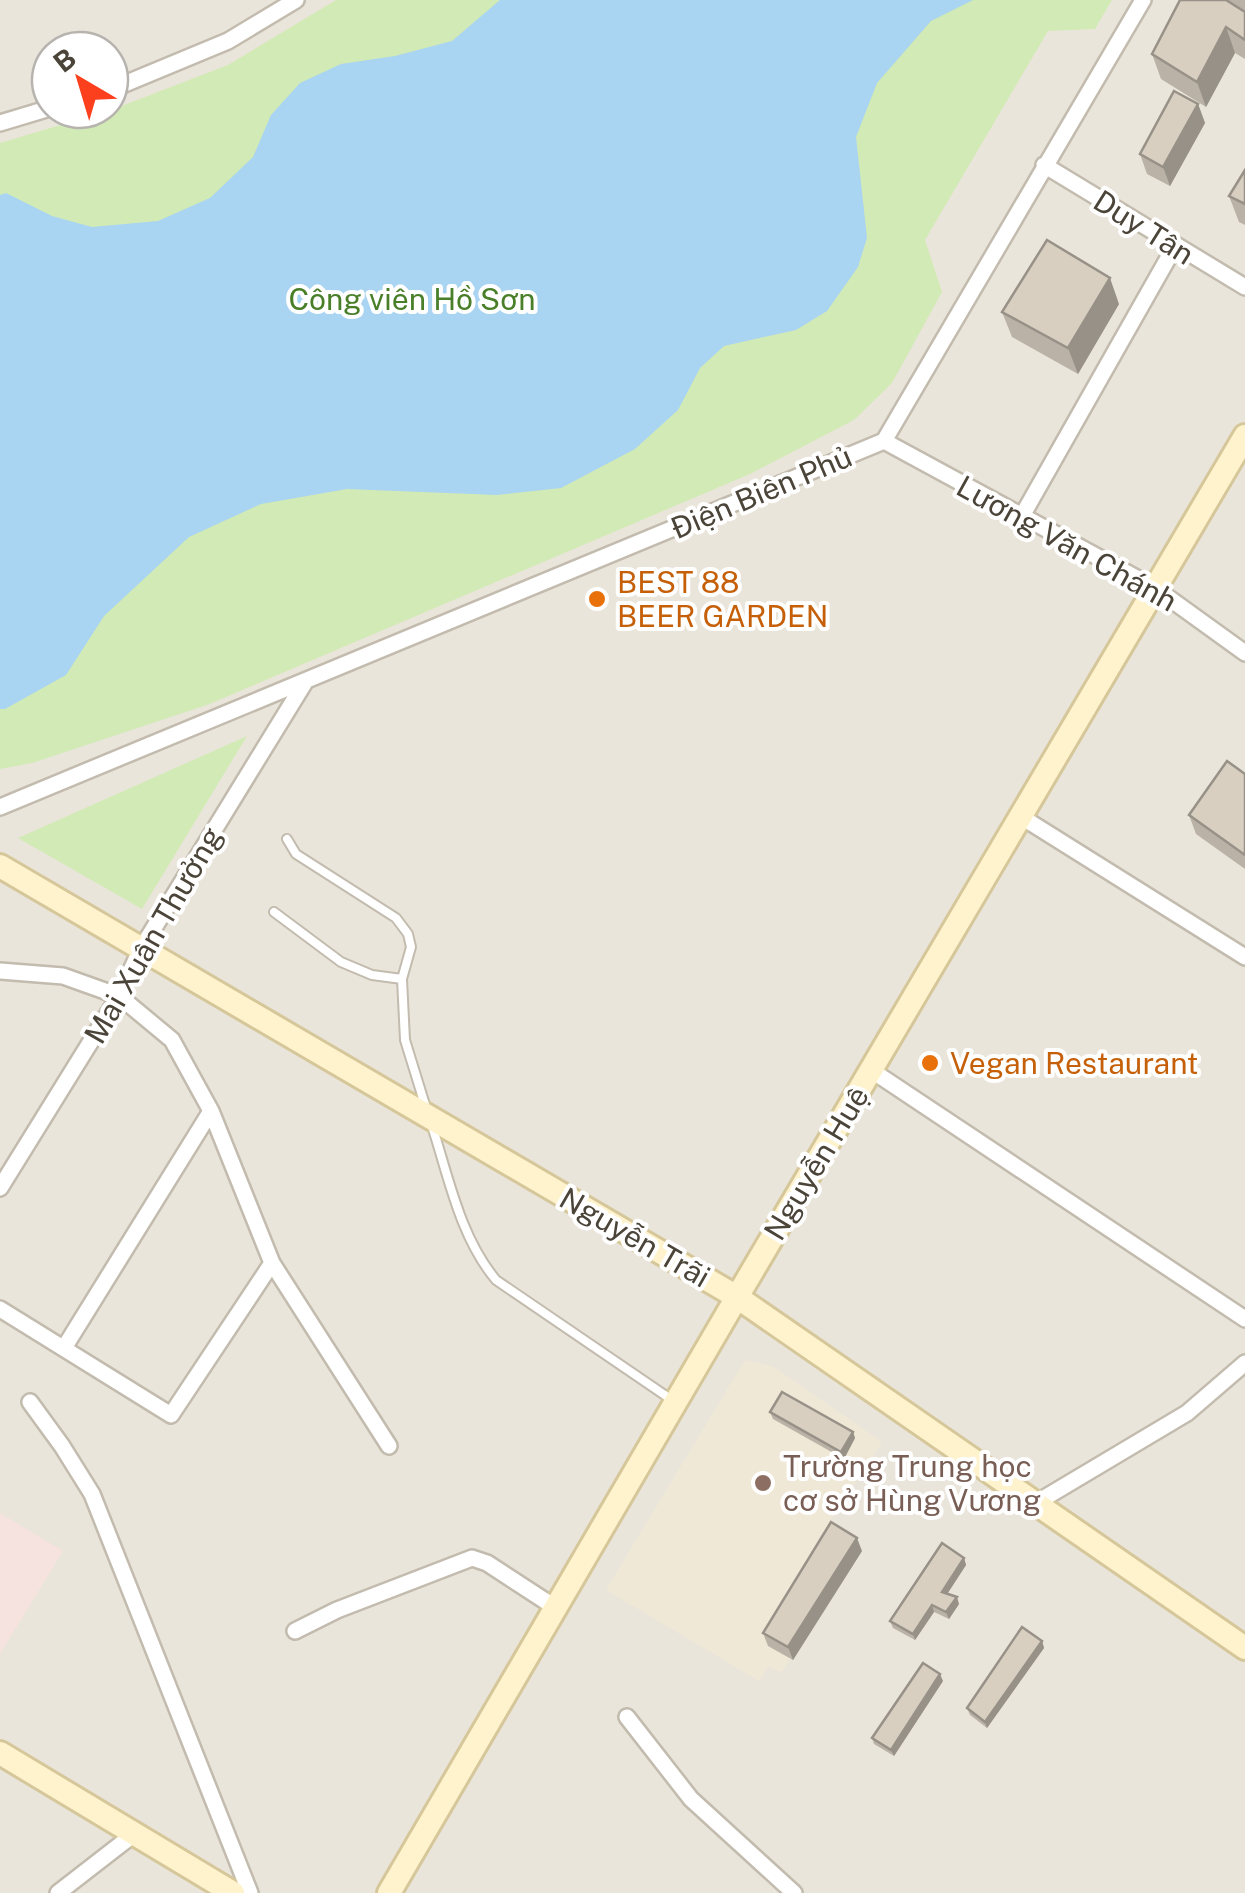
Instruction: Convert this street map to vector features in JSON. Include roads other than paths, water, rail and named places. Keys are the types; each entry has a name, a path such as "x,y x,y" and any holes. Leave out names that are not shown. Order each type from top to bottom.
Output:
{"street":[{"path":"130,82 228,41 296,0"},
{"name":"Điện Biên Phủ","path":"0,807 884,441 1143,0"},
{"path":"0,122 30,114"},
{"name":"Duy Tân","path":"1044,165 1245,288"},
{"path":"1022,516 1174,246"},
{"name":"Nguyễn Huệ","path":"389,1893 1245,436"},
{"name":"Lương Văn Chánh","path":"884,441 1155,588 1245,652"},
{"name":"Mai Xuân Thưởng","path":"0,1188 305,682"},
{"path":"1020,816 1245,956"},
{"name":"Nguyễn Trãi","path":"0,866 737,1297 1245,1648"},
{"path":"0,971 64,976 119,996 172,1040 211,1111 272,1262 389,1446"},
{"path":"871,1070 1245,1320"},
{"path":"64,1348 211,1111"},
{"path":"0,1309 170,1415 272,1262"},
{"path":"1036,1504 1186,1414 1245,1363"},
{"path":"30,1402 92,1494 250,1893"},
{"path":"295,1631 337,1610 472,1558 487,1563 556,1608"},
{"path":"627,1718 691,1799 794,1893"},
{"path":"0,1754 233,1893"},
{"path":"58,1893 134,1834"}],"lane":[{"path":"288,839 296,854 396,918 408,934 411,947 402,979 405,1040 464,1226 479,1259 496,1280 676,1402"},
{"path":"274,912 342,962 372,976 402,979"}],"water":[{"name":"Công viên Hồ Sơn","path":"500,0 973,0 931,21 877,83 856,137 867,238 858,267 827,311 796,330 724,346 700,368 678,410 635,449 561,488 497,495 347,489 261,504 189,537 104,616 66,675 0,709 0,195 6,193 52,216 92,227 158,221 210,198 253,157 271,115 300,83 341,64 395,56 452,41"}],"place":[{"name":"BEST 88 BEER GARDEN","path":"597,599"},
{"name":"Vegan Restaurant","path":"930,1063"},
{"name":"Trường Trung học cơ sở Hùng Vương","path":"763,1483"}]}
